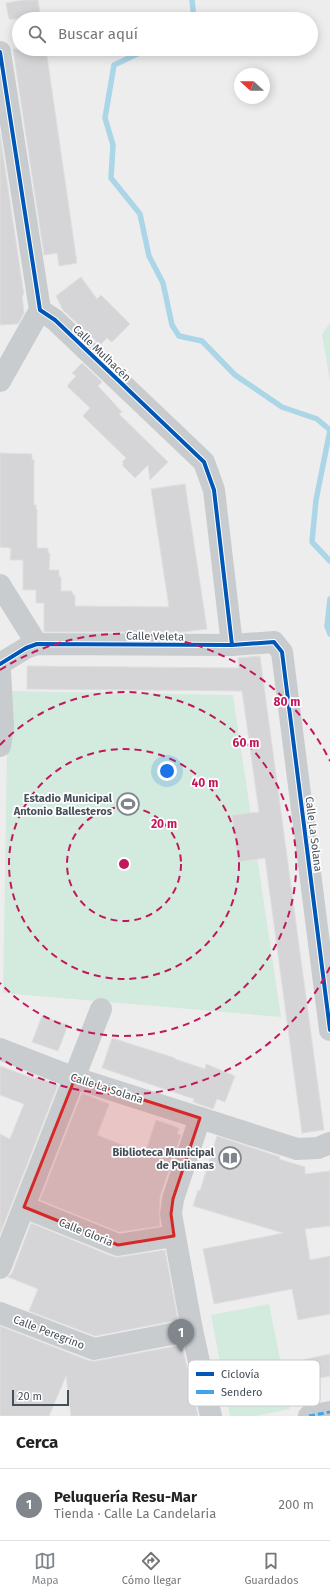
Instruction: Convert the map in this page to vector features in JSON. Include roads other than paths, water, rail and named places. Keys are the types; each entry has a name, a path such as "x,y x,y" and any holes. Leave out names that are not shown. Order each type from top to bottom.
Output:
{"street":[{"path":"0,52 40,310 0,381"},
{"name":"Calle Mulhacén","path":"40,310 55,320 204,462 214,490 232,645"},
{"path":"0,585 37,644 26,648 0,664"},
{"name":"Calle Veleta","path":"37,644 232,645 274,642"},
{"name":"Calle La Solana","path":"274,642 282,652 330,1030"},
{"path":"0,670 3,726 0,746"},
{"path":"0,1268 101,1009"},
{"name":"Calle La Solana","path":"0,1049 75,1078 296,1149 318,1148 330,1143"},
{"path":"198,1360 171,1214 173,1199 200,1118"},
{"name":"Calle Gloria","path":"24,1207 118,1245 174,1236"},
{"name":"Calle Peregrino","path":"0,1313 94,1349 192,1330"},
{"path":"208,1406 210,1416"},
{"path":"309,1416 330,1412"}],"waterway":[{"path":"192,0 193,12"},
{"path":"133,56 114,65 105,118 113,145 111,178 140,214 149,256 163,283 172,325 179,336 202,341 235,375 282,407 317,419 330,430 316,500 312,542 330,561"},
{"path":"330,599 327,626 330,634"}],"place":[{"name":"Estadio Municipal Antonio Ballesteros","path":"128,804"},
{"name":"Biblioteca Municipal de Pulianas","path":"230,1158"},
{"name":"Peluquería Resu-Mar","path":"181,1352"}]}
